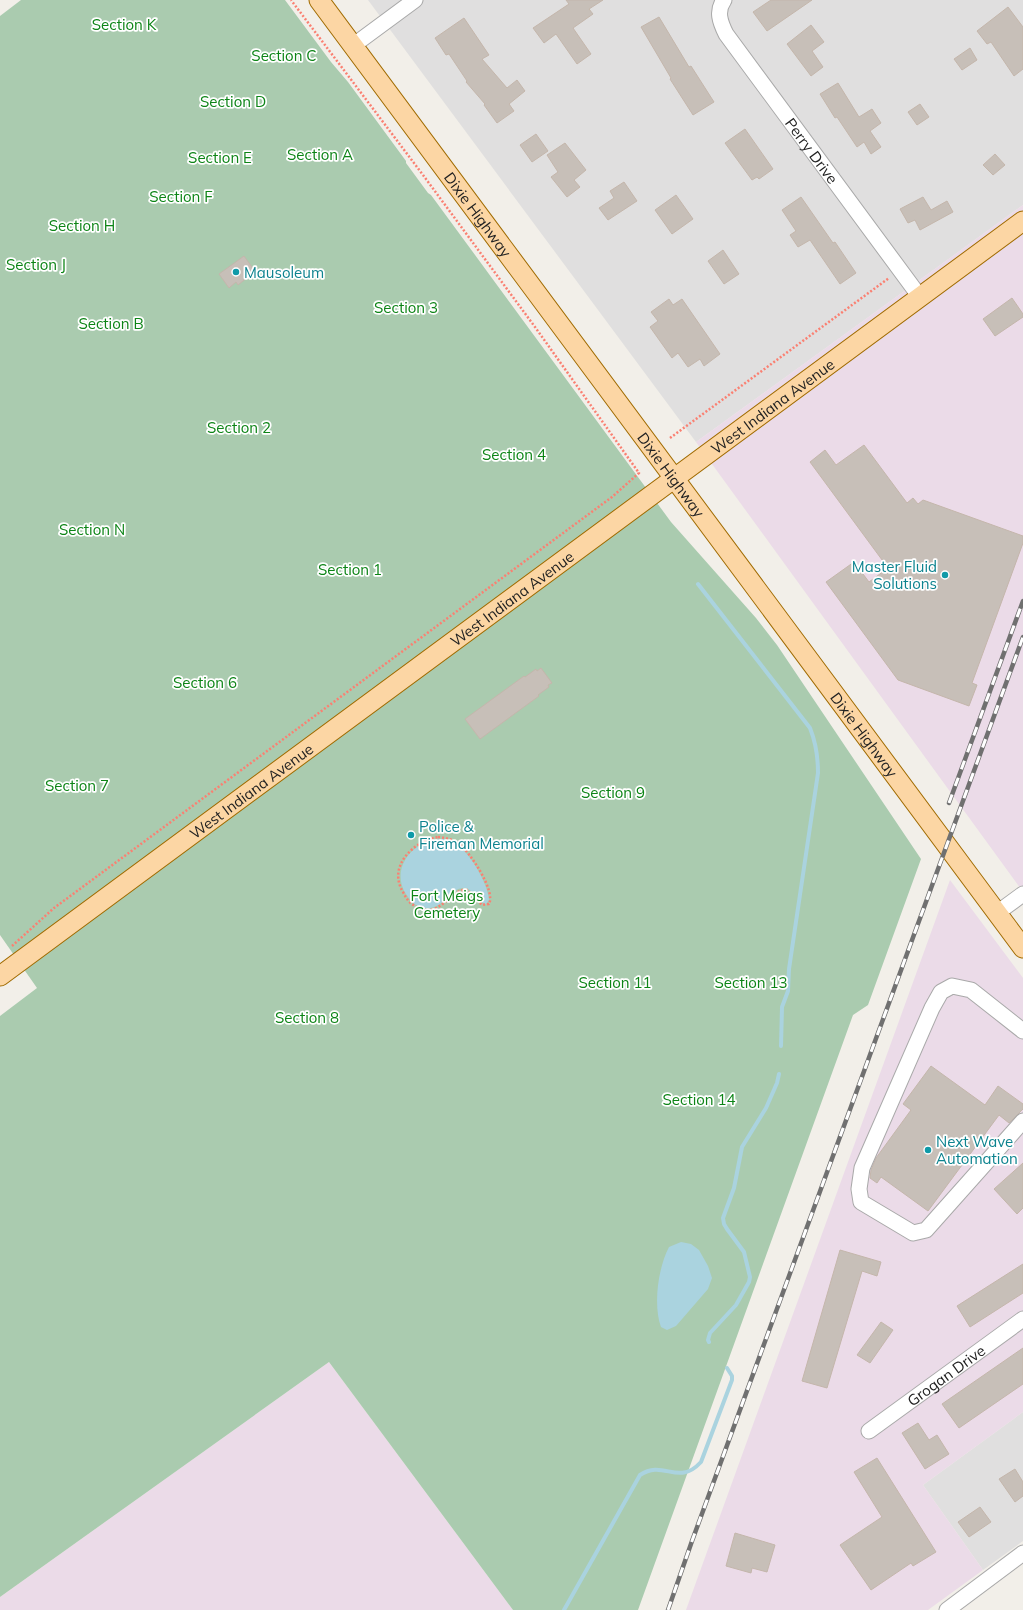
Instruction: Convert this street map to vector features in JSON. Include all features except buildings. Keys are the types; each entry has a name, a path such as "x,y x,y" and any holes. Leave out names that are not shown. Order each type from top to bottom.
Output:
{"main road":[{"name":"Dixie Highway","path":"319,0 354,45 1023,948"},
{"name":"West Indiana Avenue","path":"0,976 1023,221"}],"street":[{"path":"354,45 416,0"},
{"name":"Perry Drive","path":"724,0 719,14 726,34 920,297"},
{"path":"997,913 1023,894"},
{"path":"1023,1031 971,990 952,986 941,992 922,1031 862,1168 859,1189 861,1202 913,1233 926,1230 1023,1121"},
{"name":"Grogan Drive","path":"870,1431 1023,1319"},
{"path":"947,1610 1023,1553"}],"path":[{"path":"10,948 54,908 612,497 639,473 531,321 291,0"},
{"path":"670,438 892,276"},
{"path":"438,837 455,841 466,850 480,870 490,897 489,904 482,905 467,890 462,890 445,903 434,909 422,909 412,904 404,894 399,884 399,870 401,863 409,852 418,844 428,839 438,837"}],"shaded area":[{"path":"368,0 1023,0 1023,205 696,442"},
{"path":"1023,205 1023,892 696,442"},
{"path":"950,880 1023,978 1023,1412 923,1485 983,1570 928,1610 686,1610"},
{"path":"329,1362 513,1610 0,1610 0,1597"},
{"path":"1023,1412 1023,1541 983,1570 923,1485"}],"green space":[{"name":"Fort Meigs Cemetery","path":"21,0 285,0 331,62 348,82 671,522 756,618 777,645 921,859 868,1005 853,1015 638,1610 513,1610 329,1362 0,1597 0,1016 37,988 0,935 0,16"}],"water":[{"path":"444,839 458,845 478,870 488,893 489,900 486,904 480,901 470,890 464,888 454,892 444,901 432,908 425,908 416,905 406,894 402,884 401,874 403,865 408,856 423,843"},
{"path":"681,1242 691,1244 699,1250 708,1266 712,1278 708,1289 676,1326 667,1330 661,1327 659,1318 657,1308 658,1287 662,1265 669,1247"}],"waterway":[{"path":"698,584 810,728 814,739 818,761 818,773 789,969 788,991 782,1007 781,1046"},
{"path":"709,1342 708,1340 710,1333 736,1305 749,1282 750,1277 744,1252 727,1229 723,1218 734,1188 742,1147 766,1108 777,1083 779,1074"},
{"path":"564,1610 640,1475 656,1470 678,1473 685,1472 693,1469 701,1462 732,1380 732,1376 727,1368"}],"railway":[{"path":"949,803 1023,601"},
{"path":"668,1610 1023,637"}],"place":[{"name":"Mausoleum","path":"236,272"},
{"name":"Master Fluid Solutions","path":"945,575"},
{"name":"Police & Fireman Memorial","path":"411,835"},
{"name":"Next Wave Automation","path":"928,1150"}],"park label":[{"name":"Section K","path":"124,24"},
{"name":"Section C","path":"284,55"},
{"name":"Section D","path":"233,101"},
{"name":"Section A","path":"320,154"},
{"name":"Section E","path":"220,157"},
{"name":"Section F","path":"181,196"},
{"name":"Section H","path":"82,225"},
{"name":"Section J","path":"36,264"},
{"name":"Section 3","path":"406,307"},
{"name":"Section B","path":"111,323"},
{"name":"Section 2","path":"239,427"},
{"name":"Section 4","path":"514,454"},
{"name":"Section N","path":"92,529"},
{"name":"Section 1","path":"350,569"},
{"name":"Section 6","path":"205,682"},
{"name":"Section 7","path":"77,785"},
{"name":"Section 9","path":"613,792"},
{"name":"Section 11","path":"615,982"},
{"name":"Section 13","path":"751,982"},
{"name":"Section 8","path":"307,1017"},
{"name":"Section 14","path":"699,1099"}]}
